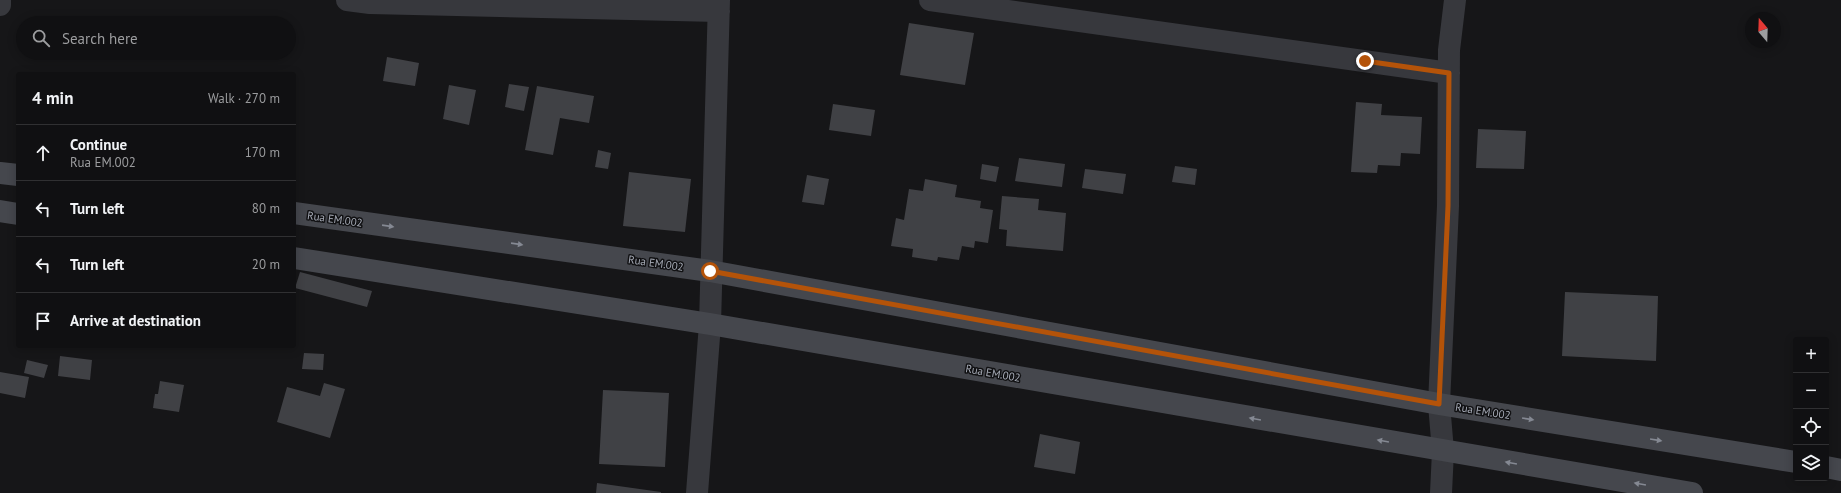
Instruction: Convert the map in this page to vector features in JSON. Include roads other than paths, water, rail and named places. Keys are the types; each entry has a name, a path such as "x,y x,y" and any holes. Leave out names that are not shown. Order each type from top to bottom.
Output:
{"street":[{"path":"0,0 0,5"},
{"path":"347,0 370,2 719,5 710,271 710,324 697,493"},
{"path":"930,0 1449,73"},
{"path":"1441,493 1443,451 1439,404 1448,206 1449,50 1454,0"},
{"path":"0,172 16,175"},
{"path":"0,211 16,214"},
{"name":"Rua EM.002","path":"296,213 710,271 1439,404 1793,462"},
{"name":"Rua EM.002","path":"296,258 710,324 1692,493"},
{"path":"1829,468 1841,470"}]}
